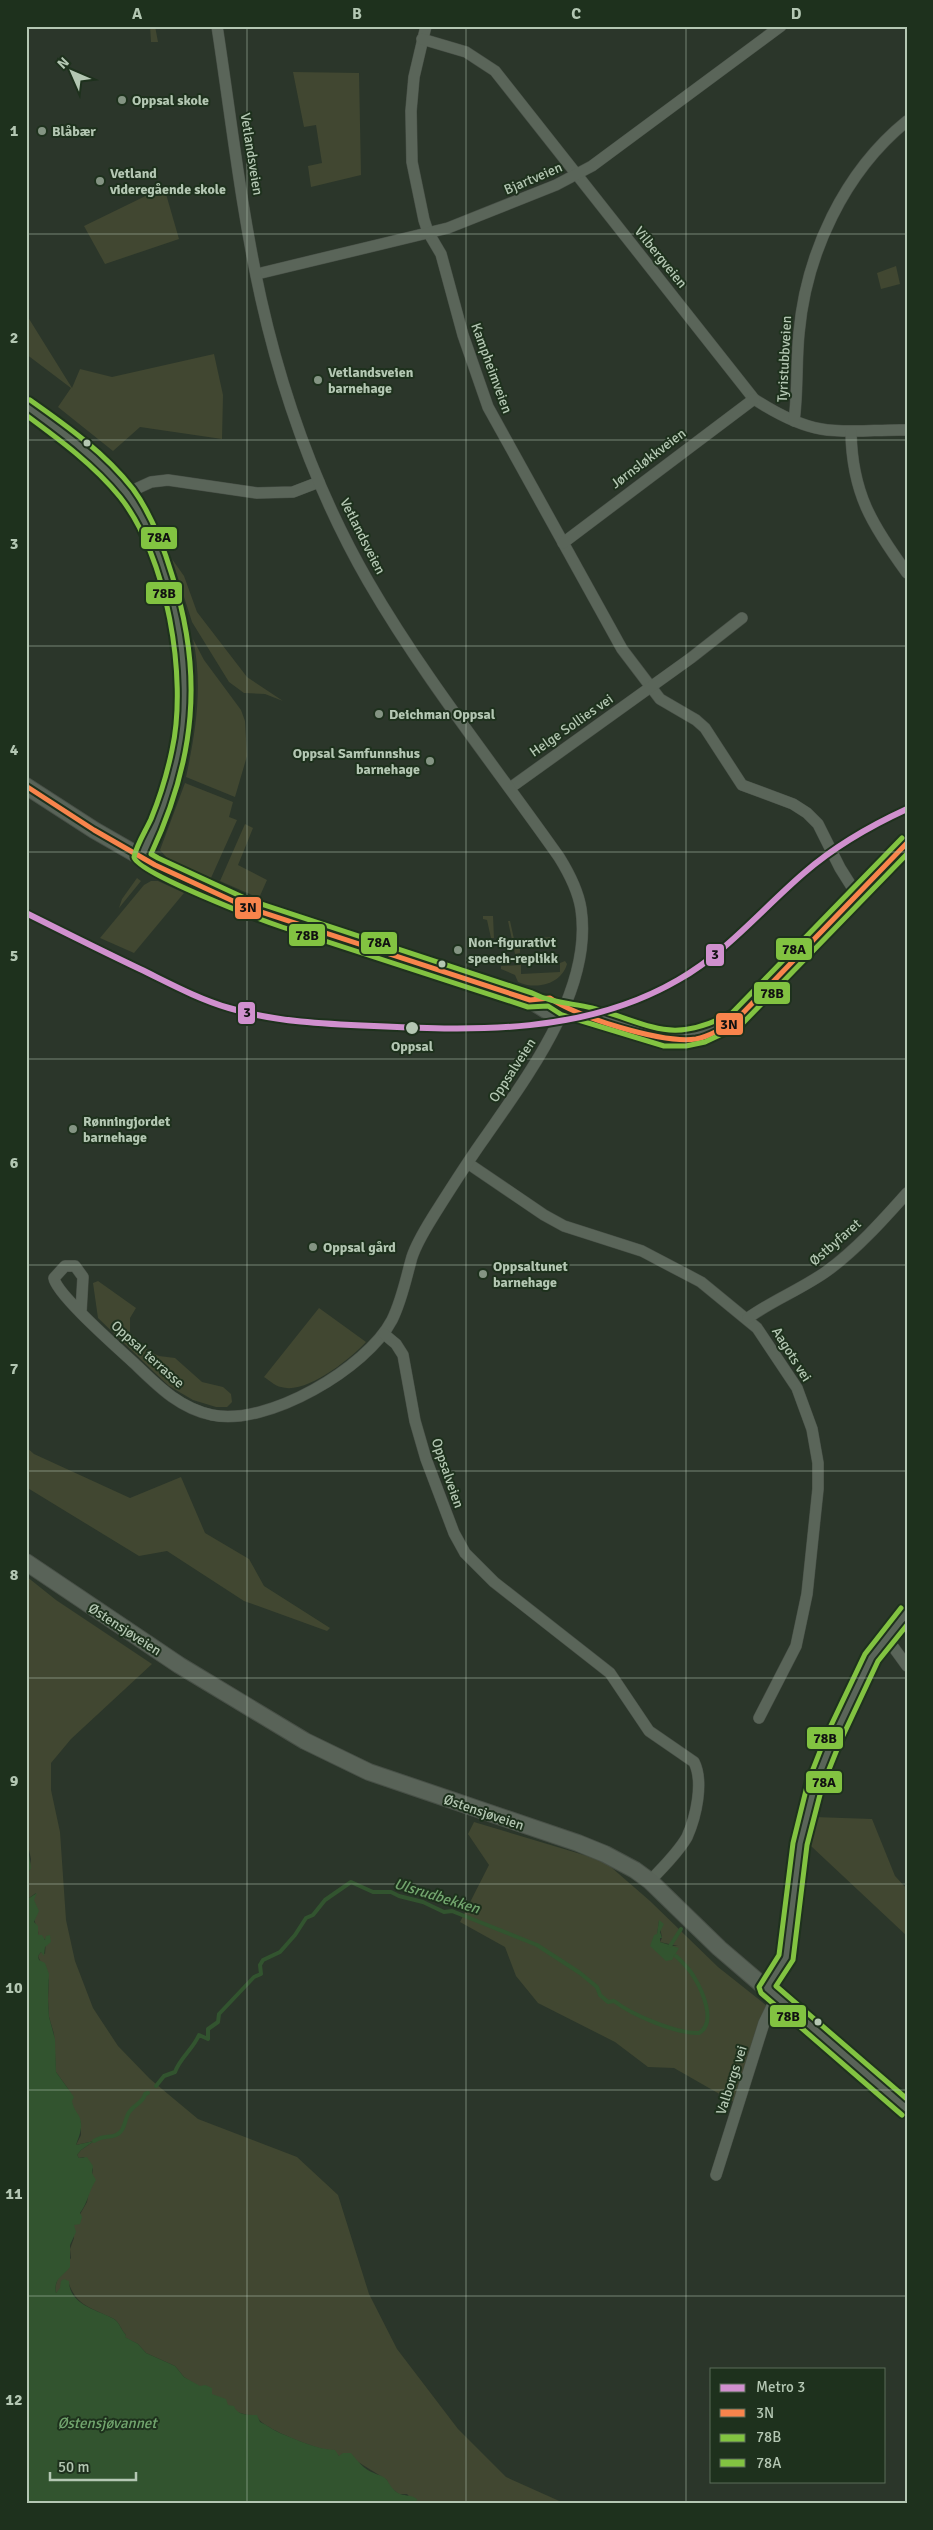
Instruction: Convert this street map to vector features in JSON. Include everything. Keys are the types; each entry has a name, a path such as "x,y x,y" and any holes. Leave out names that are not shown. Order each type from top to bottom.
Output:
{"main road":[{"path":"26,786 141,857 246,907 530,1000 550,998 564,1008 666,1039 696,1039 710,1034 737,1019 907,843"},
{"name":"Østensjøveien","path":"26,1562 179,1664 305,1741 378,1775 605,1854 635,1870 650,1881 719,1948 772,1991 907,2109"}],"street":[{"name":"Vetlandsveien","path":"217,26 256,274 275,358 297,427 319,482 367,580 396,627 559,857 573,883 580,905 582,934 580,952 564,1008"},
{"name":"Kampheimveien","path":"426,26 414,76 411,133 415,181 428,232 441,254 463,334 488,407 622,649 650,688 664,703 696,720 705,728 742,785 793,804 807,813 826,836 840,868 856,895"},
{"name":"Bjartveien","path":"256,274 457,225 556,185 576,175 630,138 781,26"},
{"name":"Vilbergveien","path":"422,39 466,52 495,72 754,399 794,421 820,429 851,432 907,430"},
{"name":"Tyristubbveien","path":"794,421 798,397 798,342 802,306 810,268 818,246 850,186 873,153 907,121"},
{"name":"Jørnsløkkveien","path":"562,543 754,399"},
{"path":"26,406 99,464 127,494 155,547 167,580 180,630 186,679 184,730 178,766 161,815 141,857"},
{"path":"851,432 852,454 862,503 877,532 907,573"},
{"path":"127,494 151,482 168,480 257,494 286,493 319,482"},
{"path":"650,688 742,618"},
{"name":"Helge Sollies vei","path":"510,788 650,688"},
{"name":"Oppsalveien","path":"564,1008 544,1050 426,1227 413,1254 400,1300 384,1334 396,1344 403,1355 415,1421 426,1459 454,1533 465,1553 494,1582 604,1668 620,1687 634,1712 649,1731 680,1750 694,1762 698,1789 689,1830 686,1838 650,1881"},
{"name":"Aagots vei","path":"469,1164 544,1215 564,1226 633,1247 701,1282 748,1318 779,1358 797,1388 812,1429 818,1463 818,1489 808,1585 800,1632 790,1660 759,1718"},
{"name":"Østbyfaret","path":"748,1318 770,1302 827,1271 855,1247 907,1193"},
{"name":"Oppsal terrasse","path":"81,1312 169,1396 188,1408 222,1417 247,1416 264,1412 327,1382 364,1356 384,1334"},
{"name":"Valborgs vei","path":"716,2175 764,2023 772,1991 787,1955 800,1844 813,1792 833,1739 865,1671 886,1637 907,1613"},
{"path":"886,1637 907,1666"}],"shaded area":[{"path":"150,26 155,26 158,42 151,42"},
{"path":"293,72 359,73 361,175 311,187 308,166 322,163 316,125 304,127"},
{"path":"164,187 179,239 105,264 84,226"},
{"path":"896,266 900,284 881,289 877,273"},
{"path":"26,314 72,388 80,369 112,377 214,354 223,395 222,439 140,427 113,451 58,407 71,388 26,354"},
{"path":"172,559 184,576 197,612 247,677 283,701 265,694 244,693 229,682 192,622"},
{"path":"193,639 204,660 241,710 245,721 247,756 235,797 186,777 193,742 198,691 198,674"},
{"path":"185,783 233,802 229,817 237,820 211,878 168,859 160,850"},
{"path":"245,824 253,828 238,865 267,880 259,898 220,881"},
{"path":"137,878 141,881 119,908 122,899"},
{"path":"151,881 158,881 184,893 134,953 100,938 144,885"},
{"path":"483,916 493,916 494,938 491,938 487,920 483,919"},
{"path":"508,921 510,921 514,939 555,937 556,941 520,942 520,953 515,954"},
{"path":"565,961 567,964 559,977 547,984 532,986 518,982 515,975 501,969 501,966 521,965 521,974 560,972 560,963"},
{"path":"98,1281 136,1308 130,1318 130,1333 150,1352 159,1356 175,1358 202,1382 223,1387 231,1394 232,1402 227,1407 216,1407 193,1400 169,1386 98,1318 93,1283"},
{"path":"319,1308 366,1342 339,1366 315,1381 291,1388 274,1384 264,1377"},
{"path":"26,1447 34,1454 130,1498 181,1477 205,1533 249,1559 264,1586 330,1628 327,1631 244,1601 167,1551 139,1556 26,1487"},
{"path":"26,1576 56,1600 152,1664 71,1739 51,1763 51,1790 60,1832 66,1920 75,1961 93,2008 118,2046 150,2079 198,2119 297,2157 338,2195 369,2294 397,2349 458,2429 506,2477 566,2504 416,2504 407,2494 399,2494 388,2486 387,2480 355,2460 353,2456 339,2456 332,2450 326,2450 305,2443 270,2428 258,2418 237,2412 184,2377 175,2366 146,2353 138,2344 124,2337 126,2335 114,2319 82,2303 72,2292 69,2284 56,2293 56,2284 71,2258 70,2249 74,2238 74,2225 87,2202 93,2169 84,2157 79,2158 77,2155 94,2141 76,2145 81,2135 81,2123 73,2107 69,2090 56,2072 54,2034 49,2017 49,1980 38,1956 41,1952 45,1954 46,1940 38,1935 35,1922 35,1905 33,1900 36,1893 29,1898 26,1891 31,1859 26,1836"},
{"path":"814,1817 872,1819 895,1876 907,1889 907,1936 811,1846"},
{"path":"474,1822 604,1861 650,1901 718,1967 767,2006 737,2104 674,2068 648,2067 615,2042 538,2003 516,1976 505,1947 460,1922 489,1865 468,1834","holes":["659,1921 662,1938 660,1942 678,1946 651,1946 657,1935"]}],"water":[{"path":"26,1836 31,1868 28,1873 26,1891"},
{"name":"Østensjøvannet","path":"26,1893 29,1898 37,1893 34,1900 39,1911 34,1922 38,1926 38,1935 42,1935 45,1940 46,1936 50,1935 51,1942 45,1947 44,1956 41,1952 38,1956 39,1960 45,1963 49,1974 49,2017 55,2039 56,2072 74,2097 72,2103 81,2123 76,2145 94,2141 77,2155 79,2158 87,2157 93,2166 92,2173 96,2180 80,2213 82,2217 80,2224 74,2225 76,2232 70,2245 70,2267 56,2284 56,2293 60,2288 61,2281 64,2279 69,2281 70,2289 79,2301 118,2322 126,2335 125,2337 138,2344 146,2353 175,2366 184,2377 200,2386 205,2385 212,2388 212,2394 226,2399 228,2405 234,2406 237,2411 243,2414 257,2415 260,2422 277,2432 314,2446 335,2450 339,2456 343,2453 351,2453 367,2470 386,2479 398,2493 417,2499 416,2504 26,2504"},
{"path":"659,1920 664,1924 660,1932 662,1938 660,1938 660,1942 679,1948 672,1960 666,1961 650,1946 654,1935 657,1934"}],"waterway":[{"name":"Ulsrudbekken","path":"156,2086 164,2076 175,2072 199,2035 208,2039 208,2029 218,2022 219,2014 254,1977 261,1974 260,1965 263,1960 280,1952 295,1935 306,1918 313,1915 325,1900 351,1882 373,1892 391,1892 423,1902 444,1912 452,1911 537,1945 580,1973 597,1987 600,1995 608,2002 614,2001 643,2018 667,2027 699,2033 707,2022 704,1998 692,1974 676,1956"},
{"name":"Ulsrudbekken","path":"670,1946 681,1929"},
{"name":"Ulsrudbekken","path":"94,2141 113,2136 122,2131 130,2111 148,2093"}],"metro line":[{"name":"3","path":"26,913 195,995 247,1013 301,1022 413,1028 452,1029 530,1025 568,1020 606,1011 642,998 678,980 728,944 788,887 840,845 907,809"}],"transit line":[{"name":"78A","path":"30,400 98,452 133,489 146,509 156,530 172,575 182,612 188,647 191,682 190,716 185,751 177,785 166,819 151,854 158,858 249,900 547,999 592,1008 661,1029 676,1030 711,1023 732,1013 902,838"},
{"name":"78B","path":"26,415 64,443 110,485 120,497 136,522 150,551 161,584 170,619 175,654 176,721 172,750 163,785 151,819 134,857 140,864 155,874 227,906 282,927 528,1007 548,1006 562,1015 664,1046 686,1046 705,1042 741,1025 907,854"},
{"name":"3N","path":"26,786 94,830 155,865 246,907 530,1000 550,998 579,1013 620,1028 681,1039 696,1039 707,1036 737,1019 907,843"},
{"name":"78B","path":"901,1608 865,1654 826,1736 808,1782 793,1843 779,1955 759,1987 761,1993 902,2115"},
{"name":"78A","path":"907,1625 878,1661 840,1742 822,1787 807,1845 793,1960 776,1986 907,2099"}],"place":[{"name":"Oppsal skole","path":"122,100"},
{"name":"Blåbær","path":"42,131"},
{"name":"Vetland videregående skole","path":"100,181"},
{"name":"Vetlandsveien barnehage","path":"318,380"},
{"name":"Deichman Oppsal","path":"379,714"},
{"name":"Oppsal Samfunnshus barnehage","path":"430,761"},
{"name":"Non-figurativt speech-replikk","path":"458,950"},
{"name":"Oppsal","path":"412,1028"},
{"name":"Rønningjordet barnehage","path":"73,1129"},
{"name":"Oppsal gård","path":"313,1247"},
{"name":"Oppsaltunet barnehage","path":"483,1274"}]}
